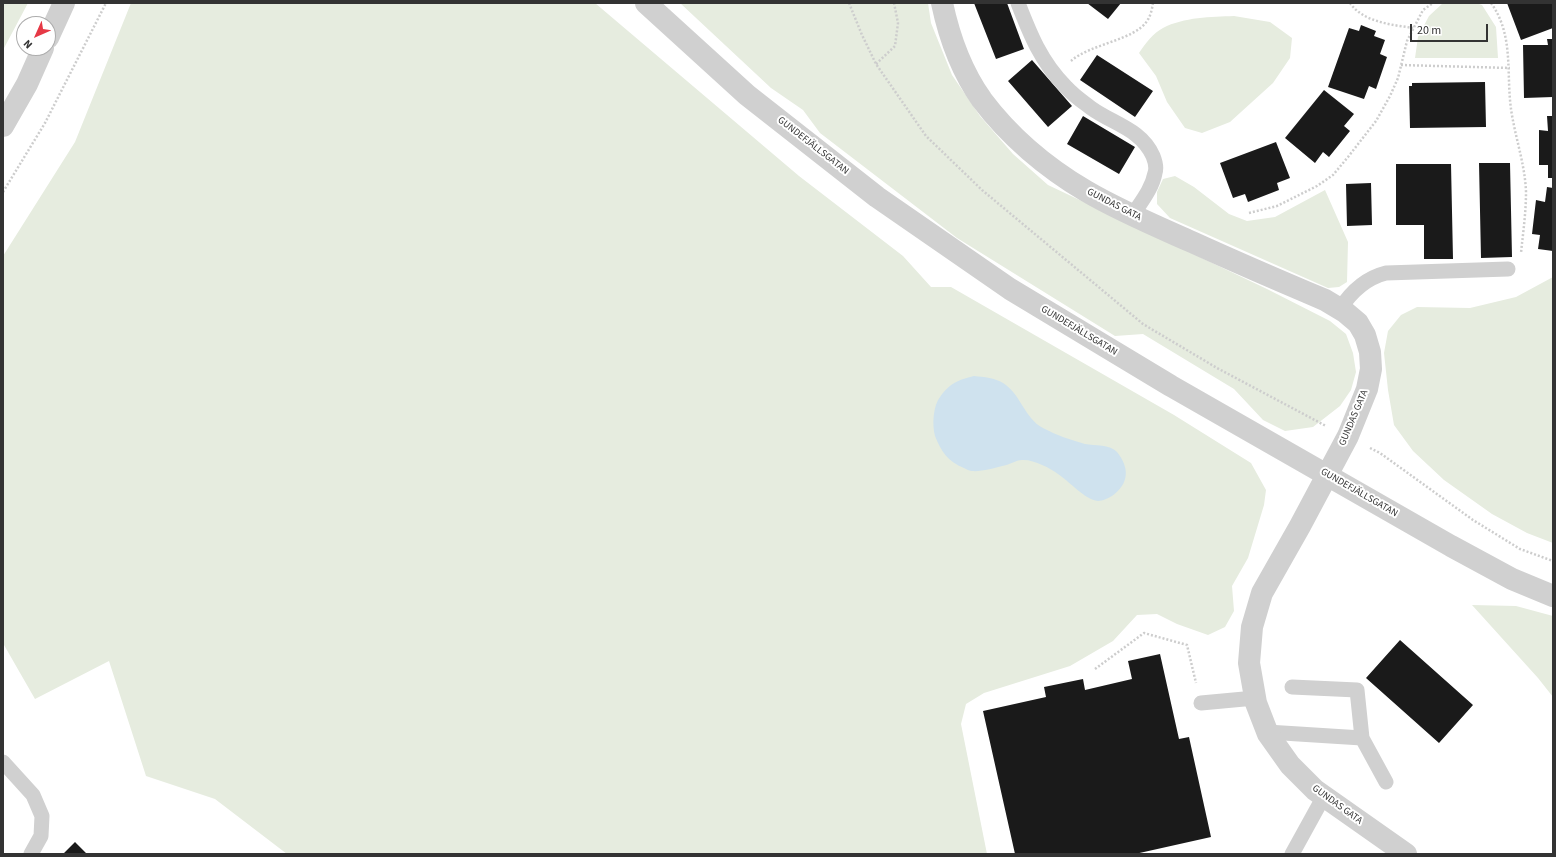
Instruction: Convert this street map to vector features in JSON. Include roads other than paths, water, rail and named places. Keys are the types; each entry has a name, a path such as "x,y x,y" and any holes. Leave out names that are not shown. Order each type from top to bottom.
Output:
{"street":[{"path":"56,20 64,3"},
{"name":"GUNDEFJÄLLSGATAN","path":"646,3 747,95 877,197 1017,293 1171,386 1451,546 1512,579 1553,596"},
{"name":"GUNDAS GATA","path":"942,3 946,23 960,62 982,99 1011,133 1046,164 1085,191 1132,216 1325,300 1345,312 1358,323 1365,335 1370,352 1371,369 1367,389 1348,436 1262,593 1252,627 1249,663 1256,703 1267,732 1290,765 1315,790 1406,854"},
{"path":"3,126 27,84 39,56"}],"lane":[{"path":"1018,3 1031,37 1042,59 1066,87 1092,109 1127,128 1141,138 1150,148 1155,161 1156,172 1151,186 1132,216"},
{"path":"1340,309 1348,297 1362,285 1373,277 1386,273 1508,269"},
{"path":"1292,687 1357,690 1362,738 1386,782"},
{"path":"1200,703 1255,698"},
{"path":"1267,732 1362,738"},
{"path":"3,762 32,795 42,816 41,836 31,854"},
{"path":"1292,854 1324,796"}],"water":[{"path":"974,376 985,377 1003,383 1014,393 1031,418 1043,428 1058,435 1085,444 1106,446 1114,449 1121,458 1126,470 1126,476 1122,486 1112,496 1098,501 1093,500 1083,494 1051,469 1031,461 1020,460 995,468 975,471 958,466 949,459 940,446 935,436 933,421 936,405 947,388 959,381"}]}
